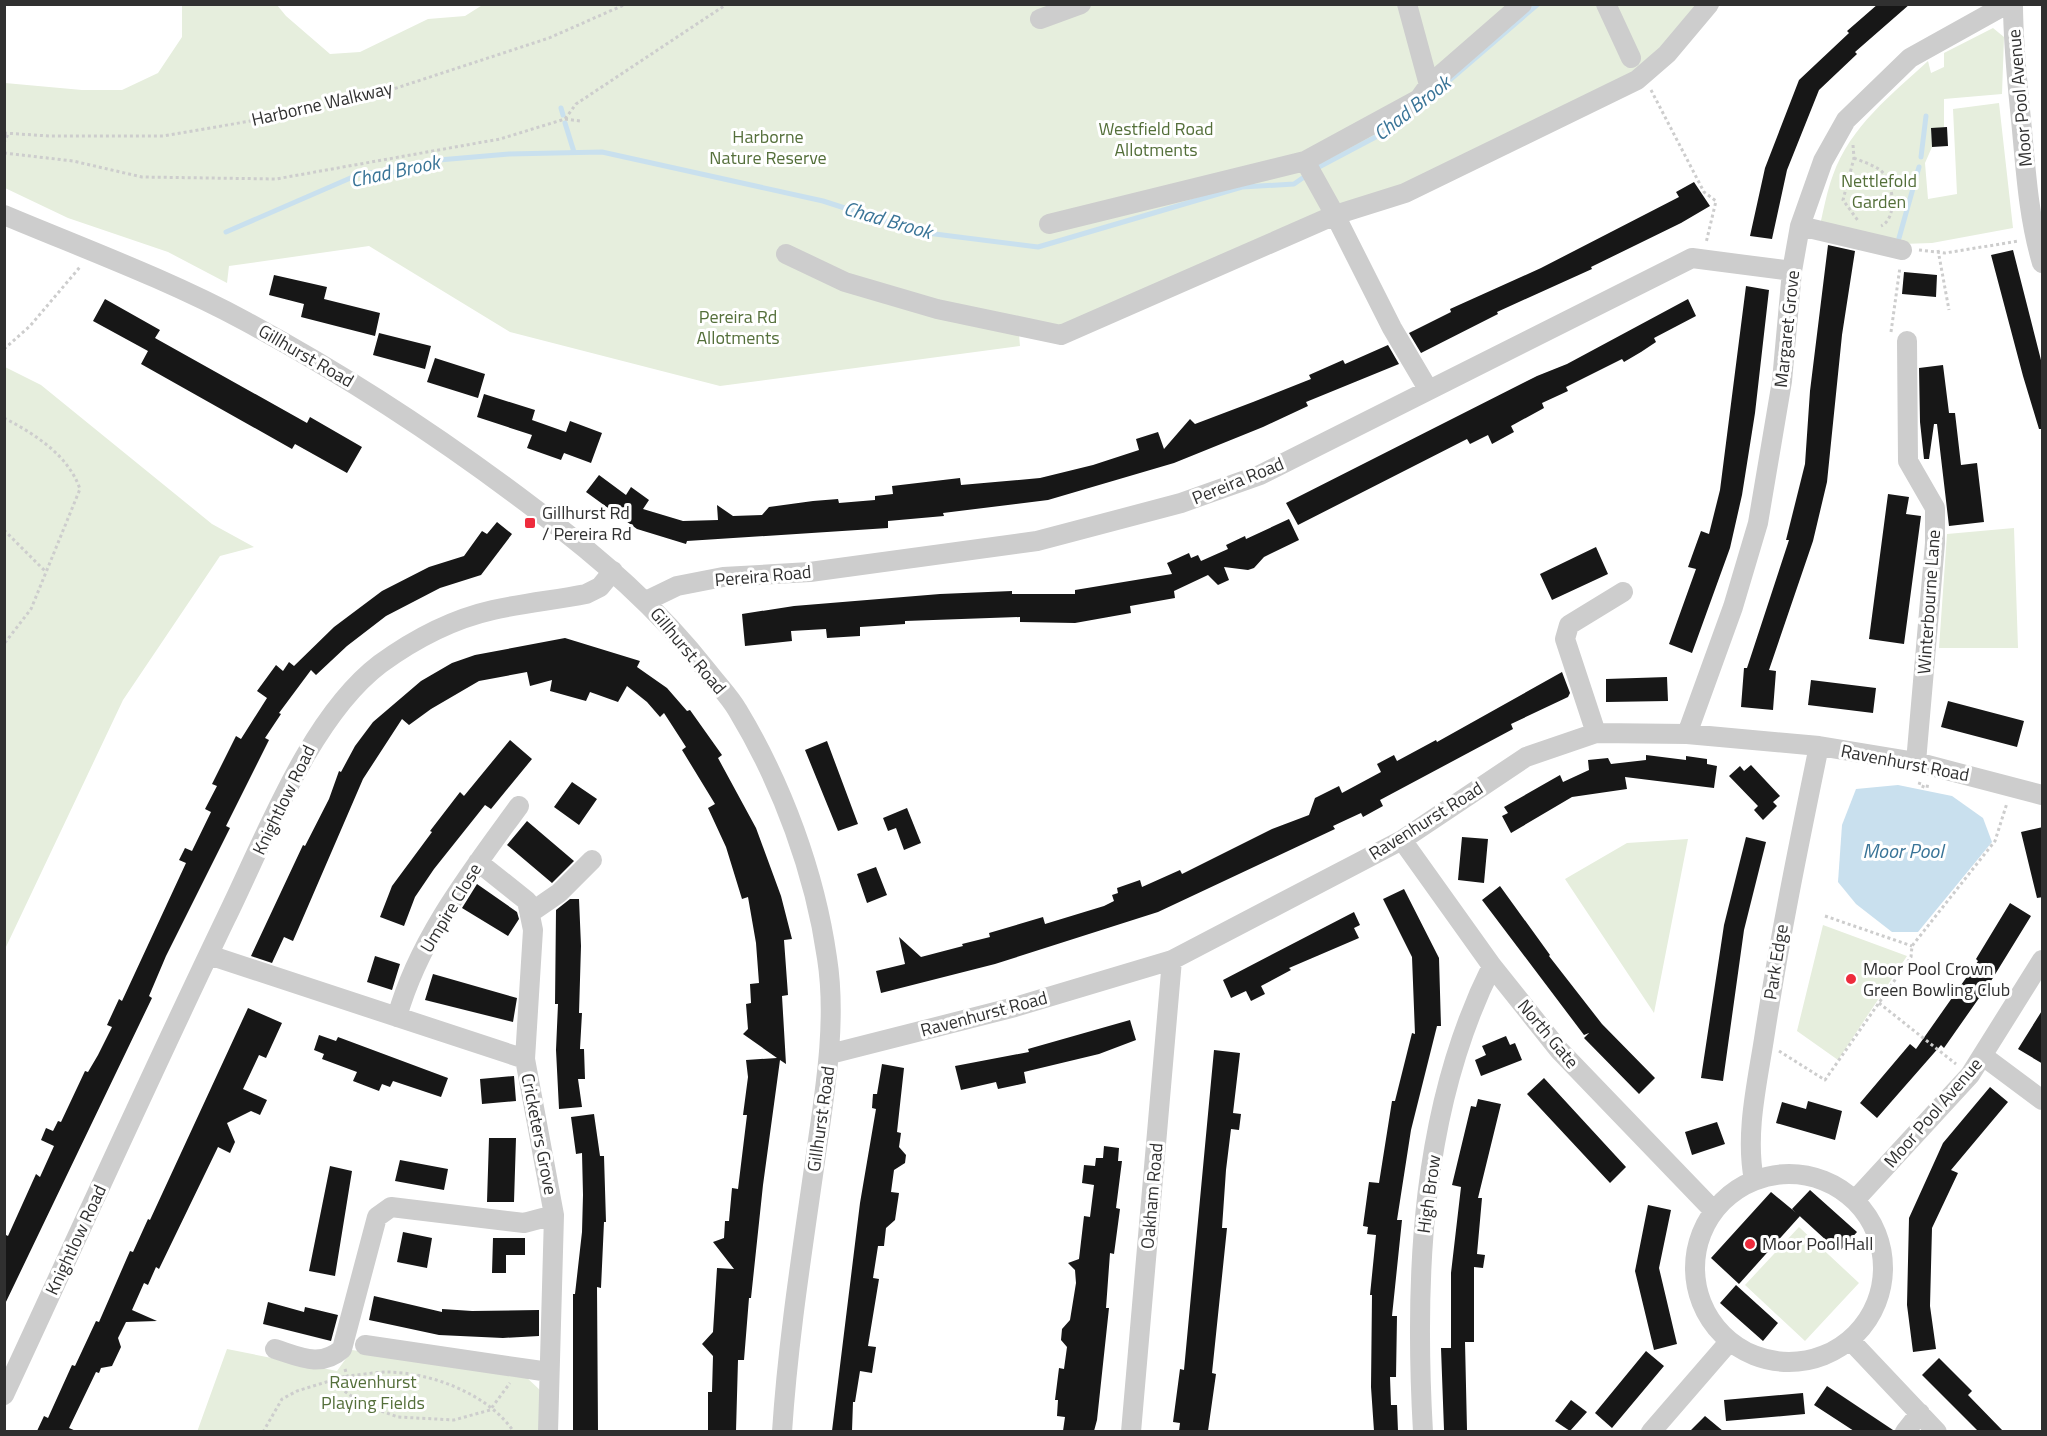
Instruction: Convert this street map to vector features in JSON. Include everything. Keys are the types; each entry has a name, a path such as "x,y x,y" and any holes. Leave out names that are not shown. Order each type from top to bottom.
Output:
{"street":[{"path":"1040,19 1081,4"},
{"path":"1407,4 1429,85"},
{"path":"1049,224 1310,169 1419,99 1429,85 1522,4"},
{"path":"1606,4 1631,58"},
{"path":"786,254 846,282 937,309 1061,334 1335,215 1405,193 1642,75 1666,54 1709,4"},
{"name":"Margaret Grove","path":"1687,734 1733,607 1758,523 1782,381 1792,271 1800,226 1823,161 1846,120 1910,58 2007,4"},
{"name":"Moor Pool Avenue","path":"2013,4 2014,51 2035,238 2043,262"},
{"path":"1310,169 1392,328 1428,389"},
{"name":"Gillhurst Road","path":"4,215 242,319 344,376 502,484 613,571 646,601 695,655 737,709 769,770 795,834 828,959 830,1054 786,1372 782,1431"},
{"path":"1800,226 1902,250"},
{"name":"Pereira Road","path":"646,601 677,586 723,577 810,572 1037,541 1181,503 1260,476 1428,389 1692,258 1792,271"},
{"name":"Winterbourne Lane","path":"1907,341 1908,461 1935,508 1935,543 1916,762"},
{"name":"Knightlow Road","path":"4,1395 208,955 311,742 343,702 378,666 411,643 445,626 491,610 586,594 600,587 613,571"},
{"path":"1596,733 1566,639 1569,625 1623,592"},
{"name":"Ravenhurst Road","path":"830,1054 1015,1007 1172,960 1402,840 1526,757 1596,733 1687,734 1819,746 1916,762 2043,795"},
{"name":"Park Edge","path":"1754,1180 1749,1154 1762,1051 1781,927 1819,746"},
{"name":"Umpire Close","path":"397,1017 402,998 428,942 461,884 519,806"},
{"name":"North Gate","path":"1402,840 1492,966 1559,1050 1713,1210"},
{"path":"478,862 527,901 530,913 559,893 592,860"},
{"name":"Cricketers Grove","path":"530,913 533,930 528,976 525,1059 554,1215 548,1431"},
{"path":"208,955 525,1059"},
{"name":"Oakham Road","path":"1131,1431 1172,960"},
{"name":"Moor Pool Avenue","path":"1855,1200 1970,1075 2043,960"},
{"name":"High Brow","path":"1423,1431 1419,1327 1422,1239 1437,1139 1452,1065 1473,1005 1492,966"},
{"path":"1983,1056 2043,1100"},
{"path":"1780,1173 1808,1175 1833,1184 1855,1200 1874,1225 1883,1255 1882,1287 1871,1316 1850,1340 1828,1354 1803,1362 1785,1362 1751,1356 1729,1342 1709,1320 1697,1294 1694,1265 1699,1236 1713,1210 1731,1192 1754,1180 1780,1173"},
{"path":"275,1349 316,1362 334,1356 342,1349 377,1217 391,1207 524,1223 554,1215"},
{"path":"1850,1340 1937,1431"},
{"path":"1651,1431 1729,1342"},
{"path":"365,1344 549,1372"},
{"path":"1905,1431 1920,1413"}],"path":[{"name":"Harborne Walkway","path":"6,133 163,136 358,99 549,38 626,4"},
{"path":"566,118 576,104 727,4"},
{"path":"1642,75 1704,192 1716,201 1702,259"},
{"path":"4,153 73,161 142,177 276,179 500,139 566,118 580,121"},
{"path":"1846,120 1854,158 1843,200 1858,221 1867,226"},
{"path":"4,143 6,133"},
{"path":"1854,158 1884,172 1889,183 1892,213 1885,225 1876,228"},
{"path":"1907,341 1890,341 1902,250 1938,250 1945,253 2035,238"},
{"path":"1938,250 1950,310"},
{"path":"4,349 30,326 93,252"},
{"path":"4,418 36,434 75,474 80,489 31,609 4,644"},
{"path":"4,530 46,572"},
{"path":"1762,1051 1779,1050 1825,1080 1911,957 1912,946 1995,842 2012,786"},
{"path":"1825,916 1912,946"},
{"path":"1879,1003 1970,1075"},
{"path":"342,1349 346,1376"},
{"path":"330,1381 364,1405 398,1417 454,1420 478,1416 493,1407 512,1381 514,1367"},
{"path":"263,1431 282,1399 297,1391 346,1376 388,1372 412,1376 456,1389 493,1407 514,1431"}],"green space":[{"path":"484,4 1720,5 1671,63 1483,151 1060,331 1019,334 1020,346 720,386 510,332 369,246 229,266 227,283 168,252 68,218 5,188 5,83 82,90 122,90 158,73 182,37 182,5 277,5 286,16 330,54 360,52 428,19 465,16"},
{"name":"Nettlefold Garden","path":"1993,28 2004,37 2002,94 1944,99 1944,127 1931,129 1932,147 1925,163 1928,199 1957,194 1953,109 1999,103 2013,228 1932,243 1902,244 1820,225 1829,187 1840,158 1873,112 1928,61 1931,73 1944,67 1944,53"},
{"path":"5,367 41,385 212,524 254,547 220,556 123,700 5,949"},
{"path":"2014,528 2018,648 1939,648 1947,534"},
{"path":"1688,839 1654,1013 1565,879 1627,843"},
{"name":"Moor Pool Crown Green Bowling Club","path":"1823,925 1907,956 1838,1060 1797,1031"},
{"path":"1799,1227 1859,1283 1805,1341 1745,1285"},
{"name":"Ravenhurst Playing Fields","path":"227,1349 337,1371 352,1350 525,1376 541,1391 543,1431 197,1432"}],"water":[{"name":"Moor Pool","path":"1898,785 1952,796 1983,818 1992,842 1918,932 1892,932 1856,904 1838,882 1842,825 1856,789"}],"building":[{"path":"1878,4 1910,4 1855,52 1857,54 1819,90 1787,170 1772,239 1750,236 1765,168 1799,80 1849,33 1847,31"},
{"path":"1947,127 1948,146 1932,147 1931,128"},
{"path":"1694,182 1710,206 1681,223 1591,267 1592,269 1497,312 1498,314 1421,353 1409,333 1451,312 1450,309 1541,268 1679,197 1676,192"},
{"path":"1828,245 1855,251 1842,335 1827,482 1813,541 1769,670 1776,671 1773,710 1741,707 1744,668 1747,668 1789,540 1786,540 1805,464 1810,391"},
{"path":"2013,250 2043,368 2043,429 2039,429 2023,376 1991,255"},
{"path":"1904,272 1937,275 1936,297 1902,294"},
{"path":"274,275 327,287 324,299 380,313 375,336 301,317 304,304 269,295"},
{"path":"1746,286 1769,290 1755,413 1742,495 1730,548 1692,653 1669,644 1696,569 1688,567 1701,531 1709,534 1720,490"},
{"path":"105,299 160,330 155,338 307,423 310,417 362,447 347,473 295,444 292,449 141,364 148,351 93,321"},
{"path":"1688,299 1696,316 1654,338 1656,342 1624,362 1622,359 1566,387 1568,391 1542,403 1544,408 1511,426 1514,432 1492,444 1488,435 1470,444 1467,439 1298,525 1286,503 1537,376 1567,364"},
{"path":"379,333 431,346 425,369 373,355"},
{"path":"1388,345 1399,364 1306,402 1308,406 1263,427 1174,463 1048,500 943,513 944,516 888,521 888,528 687,541 686,544 637,529 586,492 599,475 626,495 631,487 649,500 643,509 683,521 718,520 717,505 733,516 762,515 769,507 813,501 838,499 839,503 875,500 875,496 893,494 892,486 960,478 961,485 1040,478 1093,465 1139,450 1136,439 1158,432 1164,449 1190,419 1195,424 1311,379 1309,375 1343,360 1345,364"},
{"path":"435,358 485,374 478,398 427,382"},
{"path":"1943,365 1949,413 1955,413 1961,465 1977,463 1984,522 1949,526 1937,424 1934,424 1929,459 1924,459 1920,422 1919,368"},
{"path":"484,394 535,410 532,420 566,432 570,421 602,433 591,463 564,453 561,460 527,448 532,435 477,417"},
{"path":"1888,494 1909,497 1906,514 1921,516 1904,644 1869,639"},
{"path":"1289,519 1299,540 1264,557 1254,568 1248,570 1224,567 1229,580 1218,585 1208,575 1174,591 1175,598 1130,606 1131,613 1075,623 1020,622 1020,617 905,621 905,624 860,627 860,636 827,638 826,629 791,631 792,641 745,646 742,614 794,606 940,594 1012,591 1012,594 1075,594 1075,590 1172,574 1167,563 1189,553 1191,558 1198,555 1201,561 1228,549 1226,545 1245,536 1246,539"},
{"path":"497,522 512,534 481,575 440,588 386,616 347,646 316,675 311,670 279,713 281,714 265,738 269,740 226,826 230,828 166,956 149,996 152,998 4,1306 4,1234 8,1236 36,1174 40,1177 54,1146 41,1140 46,1128 53,1131 58,1121 61,1122 85,1071 88,1072 112,1027 107,1025 119,999 122,1001 186,863 179,860 185,848 192,851 211,812 205,809 217,786 212,784 236,736 241,739 267,698 257,691 276,665 283,671 289,662 294,666 334,627 382,591 429,567 464,556 482,531 487,534"},
{"path":"1596,547 1608,574 1552,600 1540,574"},
{"path":"565,638 640,661 637,667 667,688 687,711 690,710 722,755 718,758 756,828 781,896 792,939 784,940 788,995 782,996 786,1064 780,1060 751,1298 749,1298 744,1360 738,1360 736,1431 708,1431 708,1392 712,1392 713,1356 702,1344 713,1332 717,1268 734,1269 713,1242 724,1238 725,1221 729,1221 732,1188 738,1189 747,1115 743,1115 748,1077 746,1060 777,1058 743,1034 748,1029 746,1004 751,1003 750,984 759,983 756,943 748,897 742,899 726,847 708,808 715,804 682,750 686,747 664,713 660,717 647,702 627,686 618,702 590,692 586,701 550,691 552,680 530,686 527,672 479,681 431,709 409,725 402,719 363,779 293,941 284,937 272,963 251,956 303,845 305,846 329,799 339,771 341,772 355,746 373,722 421,681 452,663 475,655"},
{"path":"1562,672 1570,693 1568,697 1511,724 1513,729 1380,800 1383,806 1363,817 1361,813 1348,819 1333,826 1335,829 1158,912 995,964 881,993 876,971 905,964 899,937 921,957 963,946 962,944 990,937 989,933 1043,917 1045,924 1104,906 1114,901 1112,895 1118,893 1117,888 1140,880 1142,887 1180,870 1182,874 1272,829 1309,815 1315,798 1339,786 1342,793 1381,772 1377,764 1394,755 1397,761 1436,740 1437,742"},
{"path":"1667,677 1668,701 1606,702 1606,679"},
{"path":"1811,680 1876,688 1873,713 1808,705"},
{"path":"1948,701 2024,721 2017,747 1941,727"},
{"path":"510,740 532,759 491,809 485,805 434,869 415,897 404,926 380,917 392,886 432,832 430,831 460,792 464,796"},
{"path":"827,741 858,824 838,831 805,750"},
{"path":"1646,755 1686,760 1686,756 1707,759 1707,764 1717,766 1714,788 1625,777 1627,789 1572,797 1511,833 1502,816 1508,813 1504,807 1560,775 1563,782 1589,770 1588,760 1608,758 1611,764 1646,760"},
{"path":"1751,765 1780,796 1773,802 1777,806 1763,820 1754,810 1758,806 1729,776 1740,766 1744,771"},
{"path":"572,782 597,799 579,825 554,807"},
{"path":"907,808 921,843 904,850 896,828 888,831 883,818"},
{"path":"527,821 574,861 552,883 507,845"},
{"path":"2043,827 2043,897 2037,898 2021,832"},
{"path":"1462,837 1488,839 1484,883 1458,880"},
{"path":"1746,837 1766,842 1744,930 1723,1081 1701,1078 1724,925"},
{"path":"876,867 887,895 867,903 857,874"},
{"path":"477,884 517,912 519,919 508,936 462,908"},
{"path":"1500,886 1549,956 1602,1024 1655,1078 1639,1094 1584,1038 1589,1033 1584,1035 1482,900"},
{"path":"1404,889 1439,958 1441,1026 1437,1026 1411,1130 1397,1220 1402,1220 1392,1316 1397,1316 1396,1377 1390,1377 1391,1405 1397,1405 1398,1431 1374,1431 1371,1387 1372,1295 1370,1295 1376,1235 1367,1234 1368,1227 1363,1226 1369,1182 1379,1183 1392,1101 1395,1101 1412,1033 1415,1034 1412,957 1383,899"},
{"path":"570,899 579,899 581,946 579,1013 582,1013 580,1049 584,1049 585,1079 578,1079 582,1107 559,1109 556,1050 558,1004 555,1004 556,910"},
{"path":"2010,903 2031,916 1991,981 1944,1048 1941,1045 1877,1118 1860,1103 1910,1044 1916,1049 1978,961 1976,959"},
{"path":"1354,912 1360,925 1354,928 1359,938 1289,968 1291,970 1261,986 1265,994 1251,1001 1246,991 1231,998 1223,980"},
{"path":"375,956 400,964 392,990 367,982"},
{"path":"433,974 517,998 513,1022 425,1000"},
{"path":"248,1008 282,1023 266,1058 259,1055 243,1089 267,1100 260,1115 251,1111 227,1123 235,1142 230,1153 218,1147 159,1269 156,1267 148,1285 144,1283 132,1310 157,1321 126,1322 118,1338 121,1347 112,1366 101,1368 99,1373 96,1372 69,1428 76,1431 37,1431 44,1416 48,1418 72,1365 75,1366 96,1321 99,1322 130,1251 133,1252 148,1219 150,1220"},
{"path":"2043,1009 2043,1064 2018,1049"},
{"path":"1130,1020 1136,1040 1099,1054 1024,1072 1026,1083 998,1089 996,1082 961,1090 955,1066 1029,1052 1028,1049"},
{"path":"319,1035 336,1041 338,1037 448,1078 441,1097 393,1081 390,1087 382,1084 379,1091 353,1081 357,1072 322,1059 324,1054 314,1050"},
{"path":"1506,1036 1510,1045 1515,1043 1522,1060 1481,1076 1475,1060 1486,1055 1482,1046"},
{"path":"1214,1050 1240,1053 1233,1113 1241,1114 1239,1130 1231,1129 1226,1170 1222,1228 1227,1228 1212,1373 1216,1374 1208,1431 1179,1431 1180,1423 1173,1422 1180,1369 1184,1370"},
{"path":"882,1064 904,1068 897,1132 901,1133 899,1147 906,1155 905,1163 894,1170 891,1192 899,1193 895,1220 886,1228 884,1246 878,1246 873,1278 879,1279 868,1346 876,1347 872,1373 860,1371 855,1402 853,1402 852,1431 832,1431 860,1203 876,1109 872,1108 873,1094 877,1094"},
{"path":"514,1076 516,1101 482,1104 480,1079"},
{"path":"1544,1078 1626,1167 1610,1183 1527,1094"},
{"path":"1990,1087 2008,1102 1951,1170 1958,1173 1932,1228 1930,1306 1936,1349 1913,1352 1907,1305 1909,1218 1943,1143"},
{"path":"1478,1099 1501,1104 1478,1198 1482,1198 1477,1254 1485,1255 1483,1268 1474,1267 1474,1342 1465,1342 1467,1430 1444,1430 1441,1348 1451,1348 1451,1273 1461,1187 1452,1185 1471,1106 1476,1107"},
{"path":"1808,1101 1842,1111 1835,1140 1776,1123 1782,1102 1806,1109"},
{"path":"594,1114 600,1156 604,1156 606,1222 604,1222 601,1288 597,1287 598,1431 573,1431 573,1294 575,1294 582,1232 583,1195 582,1153 576,1154 571,1117"},
{"path":"1717,1122 1725,1144 1692,1155 1685,1132"},
{"path":"489,1138 516,1138 514,1202 487,1202"},
{"path":"1104,1146 1119,1148 1118,1161 1122,1161 1116,1208 1120,1209 1114,1254 1110,1253 1106,1308 1109,1308 1097,1420 1094,1431 1063,1431 1065,1417 1057,1416 1058,1400 1055,1400 1059,1368 1064,1369 1067,1347 1061,1340 1062,1329 1070,1320 1076,1283 1075,1270 1068,1263 1079,1259 1084,1216 1090,1217 1094,1185 1082,1183 1084,1165 1095,1166 1096,1158 1103,1158"},
{"path":"400,1160 448,1169 444,1190 395,1181"},
{"path":"330,1166 352,1171 335,1276 309,1271"},
{"path":"1810,1190 1857,1232 1839,1252 1792,1209"},
{"name":"Moor Pool Hall","path":"1771,1192 1800,1216 1739,1284 1711,1258"},
{"path":"1648,1205 1671,1210 1659,1268 1677,1344 1654,1350 1635,1271"},
{"path":"403,1232 432,1238 427,1268 397,1262"},
{"path":"493,1238 525,1238 525,1255 506,1255 506,1273 492,1273"},
{"path":"1736,1285 1778,1323 1763,1341 1720,1303"},
{"path":"374,1296 442,1312 442,1309 539,1310 539,1336 503,1338 439,1335 369,1320"},
{"path":"268,1302 304,1312 305,1307 338,1315 331,1341 263,1324"},
{"path":"1646,1351 1664,1366 1612,1428 1595,1413"},
{"path":"1939,1358 1972,1391 1968,1395 2003,1431 1978,1431 1922,1375"},
{"path":"1827,1386 1893,1431 1854,1431 1814,1405"},
{"path":"1803,1393 1805,1414 1726,1421 1724,1400"},
{"path":"1571,1400 1587,1412 1570,1431 1555,1421"},
{"path":"1705,1416 1723,1431 1690,1431"}],"waterway":[{"name":"Chad Brook","path":"1430,97 1538,4"},
{"path":"561,108 563,115"},
{"name":"Chad Brook","path":"226,232 362,173 396,172 427,161 509,154 602,152 823,201 919,232 1038,247 1242,187 1294,184 1317,168 1387,131 1406,116"},
{"path":"1921,157 1926,116"},
{"path":"565,123 574,152"},
{"path":"1899,238 1919,167"}],"place":[{"name":"Gillhurst Rd / Pereira Rd","path":"530,523"},
{"name":"Moor Pool Crown Green Bowling Club","path":"1851,979"},
{"name":"Moor Pool Hall","path":"1750,1244"}],"park label":[{"name":"Westfield Road Allotments","path":"1156,139"},
{"name":"Harborne Nature Reserve","path":"768,147"},
{"name":"Pereira Rd Allotments","path":"738,327"}]}
